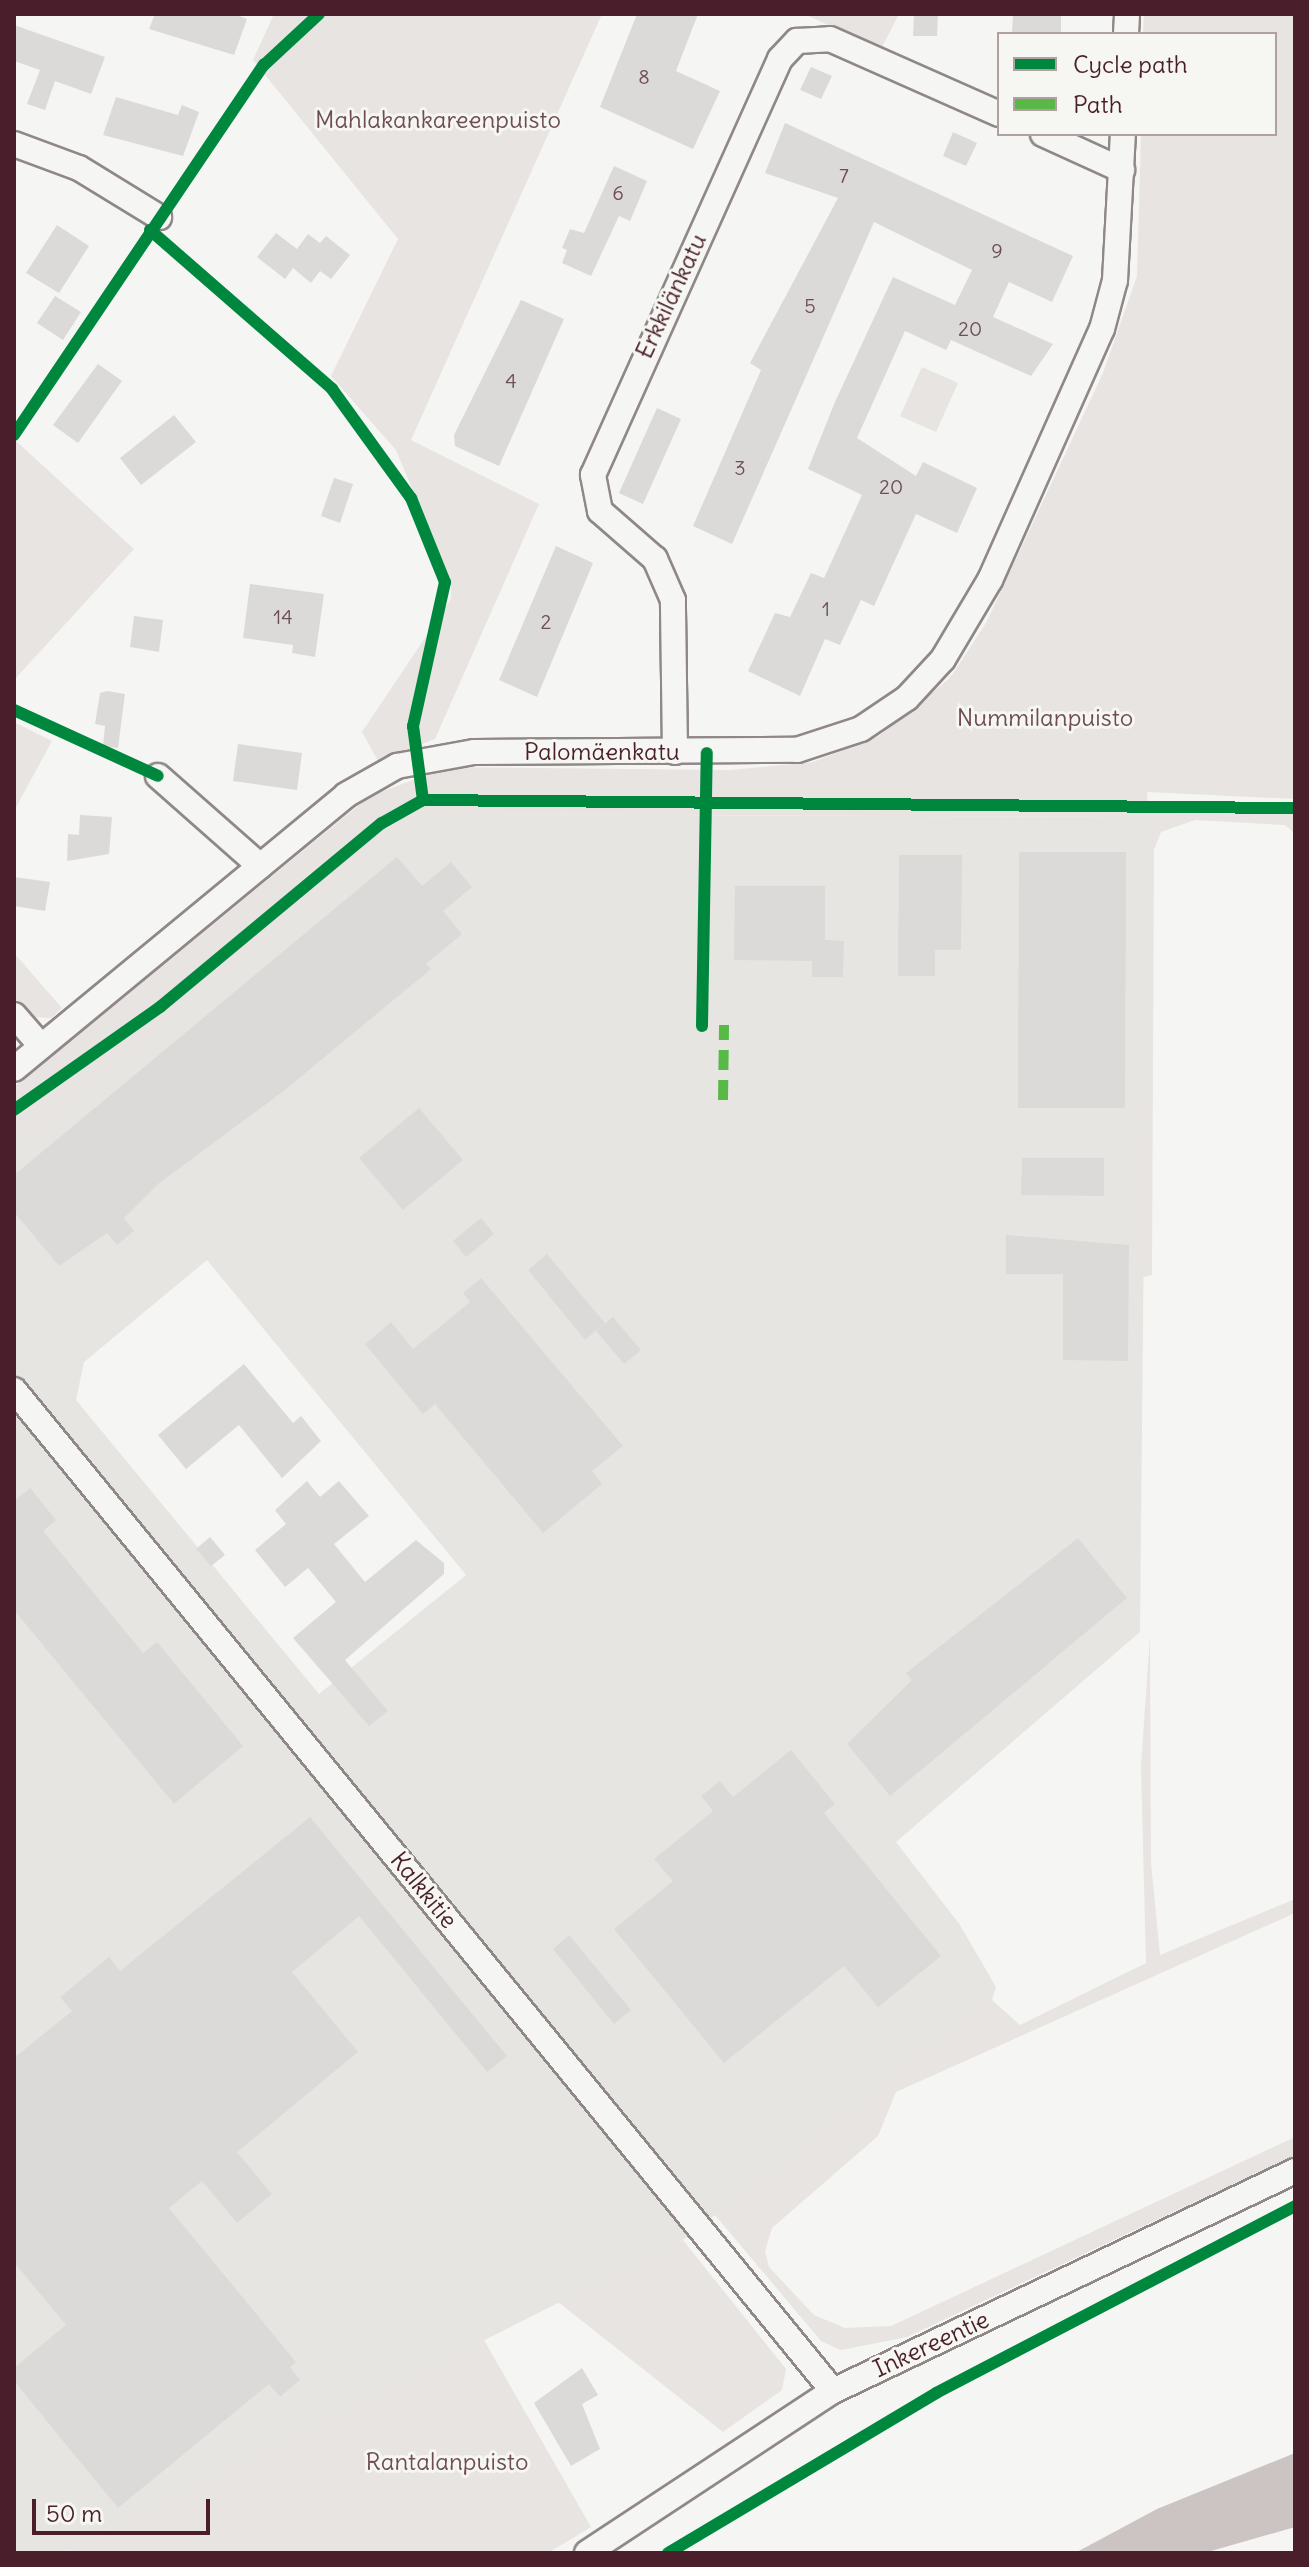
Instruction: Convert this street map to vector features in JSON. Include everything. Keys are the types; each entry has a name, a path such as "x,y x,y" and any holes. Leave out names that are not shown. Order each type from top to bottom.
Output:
{"street":[{"name":"Erkkilänkatu","path":"675,752 673,600 655,559 600,511 593,475 780,59 797,41 830,39 997,113"},
{"path":"1047,136 1122,170"},
{"name":"Palomäenkatu","path":"14,1069 346,795 412,760 474,752 797,750 832,742 879,720 943,659 990,580 1102,329 1115,280 1123,136"},
{"path":"14,144 79,168 159,217"},
{"path":"158,776 260,866"},
{"path":"14,1015 41,1046"},
{"name":"Kalkkitie","path":"14,1391 833,2391"},
{"name":"Inkereentie","path":"587,2553 833,2391 1295,2171"}],"shaded area":[{"path":"432,814 1148,817 1140,1632 896,1842 960,1925 996,1987 992,2000 683,2240 62,2553 14,2553 14,1126 399,830","holes":["207,1260 466,1575 319,1694 76,1400 84,1362"]},
{"path":"1295,2453 1295,2527 1204,2553 1075,2553 1157,2509"}],"green space":[{"name":"Mahlakankareenpuisto","path":"274,14 602,14 411,440 539,504 435,739 378,761 362,732 451,599 451,582 396,450 331,376 398,239 253,60"},
{"path":"804,14 899,14 881,49"},
{"name":"Nummilanpuisto","path":"1144,14 1295,14 1295,799 1147,792 1148,813 1295,814 1295,834 1285,825 1195,820 1161,832 1154,850 1152,1275 1143,1277 1147,817 432,814 399,831 14,1149 14,1087 370,796 448,767 731,770 813,762 879,736 950,678 986,623 1103,373 1137,276 1141,136 1277,136 1277,32 1143,32"},
{"path":"922,367 958,383 936,432 900,416"},
{"path":"16,441 134,549 14,680 14,444"},
{"path":"14,722 52,741 14,811"},
{"path":"14,953 62,1008 51,1018 32,1017 14,1002"},
{"path":"1150,1636 1151,1863 1160,1955 1295,1899 1295,1913 896,2092 878,2136 772,2228 765,2251 769,2267 814,2315 845,2328 891,2326 1295,2137 1295,2155 907,2337 841,2350 821,2341 715,2215 992,2000 1020,2025 1146,1963 1141,1766"},
{"path":"683,2240 786,2369 782,2390 723,2432 558,2302"},
{"name":"Rantalanpuisto","path":"484,2340 591,2527 548,2553 62,2553"}],"building":[{"path":"155,14 234,14 247,19 234,55 149,29"},
{"path":"637,14 698,14 676,71 720,91 693,149 600,107"},
{"path":"914,14 938,14 937,36 913,36"},
{"path":"1013,14 1061,14 1061,32 1012,32"},
{"path":"14,25 105,57 91,94 55,81 45,110 27,104 40,70 14,61"},
{"path":"811,67 832,76 821,99 800,90"},
{"path":"116,97 178,115 182,105 199,112 183,156 103,135"},
{"path":"785,123 1073,256 1052,302 1009,282 993,317 1053,344 1031,376 951,340 946,350 905,331 857,438 916,476 923,462 977,488 957,533 916,514 874,606 861,600 840,645 825,639 800,696 748,671 775,613 790,617 811,573 824,578 862,495 808,469 835,402 893,277 955,305 972,270 874,222 732,544 693,526 761,370 750,363 838,198 765,173"},
{"path":"953,132 977,143 966,166 943,156"},
{"path":"614,166 647,181 630,221 619,216 591,276 562,263 567,250 562,248 570,229 584,233"},
{"path":"57,225 89,246 59,293 26,273"},
{"path":"276,233 297,249 308,234 320,243 326,236 350,255 331,279 320,271 311,283 293,268 285,279 257,257"},
{"path":"55,296 81,312 63,340 37,323"},
{"path":"521,300 564,319 499,466 455,446 454,435"},
{"path":"98,364 122,381 78,443 53,425"},
{"path":"657,408 681,419 643,504 619,493"},
{"path":"174,415 196,442 141,485 120,458"},
{"path":"334,478 353,484 340,523 321,516"},
{"path":"556,546 593,563 537,697 499,680"},
{"path":"250,584 324,594 315,657 292,653 293,645 243,638"},
{"path":"134,616 163,620 159,652 130,647"},
{"path":"100,693 125,694 118,748 103,746 105,726 95,724"},
{"path":"238,744 302,753 297,790 233,781"},
{"path":"80,815 112,817 109,854 67,861 68,834 79,835"},
{"path":"1019,852 1126,852 1125,1108 1018,1108"},
{"path":"899,855 962,855 961,950 935,950 935,976 898,976"},
{"path":"397,857 422,886 451,862 472,887 443,911 462,934 426,964 431,969 285,1090 158,1184 124,1218 134,1231 117,1245 107,1233 59,1266 14,1212 14,1175"},
{"path":"14,877 50,882 45,911 14,906"},
{"path":"735,886 825,886 825,940 844,941 843,977 812,977 812,961 734,960"},
{"path":"419,1108 463,1160 403,1210 359,1158"},
{"path":"1022,1158 1104,1158 1104,1196 1021,1195"},
{"path":"481,1218 494,1234 466,1257 453,1241"},
{"path":"1006,1235 1129,1245 1128,1361 1063,1360 1063,1274 1006,1274"},
{"path":"547,1254 605,1323 585,1340 528,1270"},
{"path":"481,1278 623,1446 592,1471 602,1484 543,1533 435,1404 423,1414 365,1344 391,1322 413,1349 470,1302 463,1293"},
{"path":"613,1317 641,1350 624,1364 596,1331"},
{"path":"244,1364 293,1423 301,1416 321,1441 282,1478 239,1425 186,1469 158,1435"},
{"path":"307,1481 320,1497 339,1481 369,1516 334,1544 365,1582 416,1540 444,1563 444,1574 345,1660 388,1711 369,1726 293,1638 336,1602 308,1568 285,1587 255,1550 286,1524 275,1510"},
{"path":"30,1488 56,1520 43,1531 143,1653 157,1642 243,1746 174,1804 14,1610 14,1501"},
{"path":"210,1537 225,1555 211,1566 196,1549"},
{"path":"1078,1538 1127,1598 890,1796 847,1744 912,1680 906,1673"},
{"path":"791,1750 835,1804 824,1813 941,1956 878,2007 844,1966 724,2063 614,1929 673,1881 654,1859 713,1811 701,1796 720,1781 733,1797"},
{"path":"310,1817 507,2056 487,2072 359,1916 292,1972 358,2052 237,2152 272,2194 237,2223 202,2181 169,2208 296,2362 290,2367 300,2380 280,2397 269,2384 118,2508 14,2381 14,2368 66,2325 14,2262 14,2058 72,2011 60,1997 109,1957 120,1971"},
{"path":"569,1935 631,2010 614,2024 553,1949"},
{"path":"582,2368 598,2395 582,2404 600,2449 571,2466 534,2403"}],"marked path":[{"path":"723,1100 724,1025"}],"cycle path":[{"path":"14,435 264,65 319,14"},
{"path":"150,230 332,389 411,498 445,582 413,726 423,800"},
{"path":"14,710 158,776"},
{"path":"702,1026 707,753"},
{"path":"14,1110 160,1007 382,823 423,800 1295,808"},
{"path":"668,2553 936,2393 1295,2206"}]}
